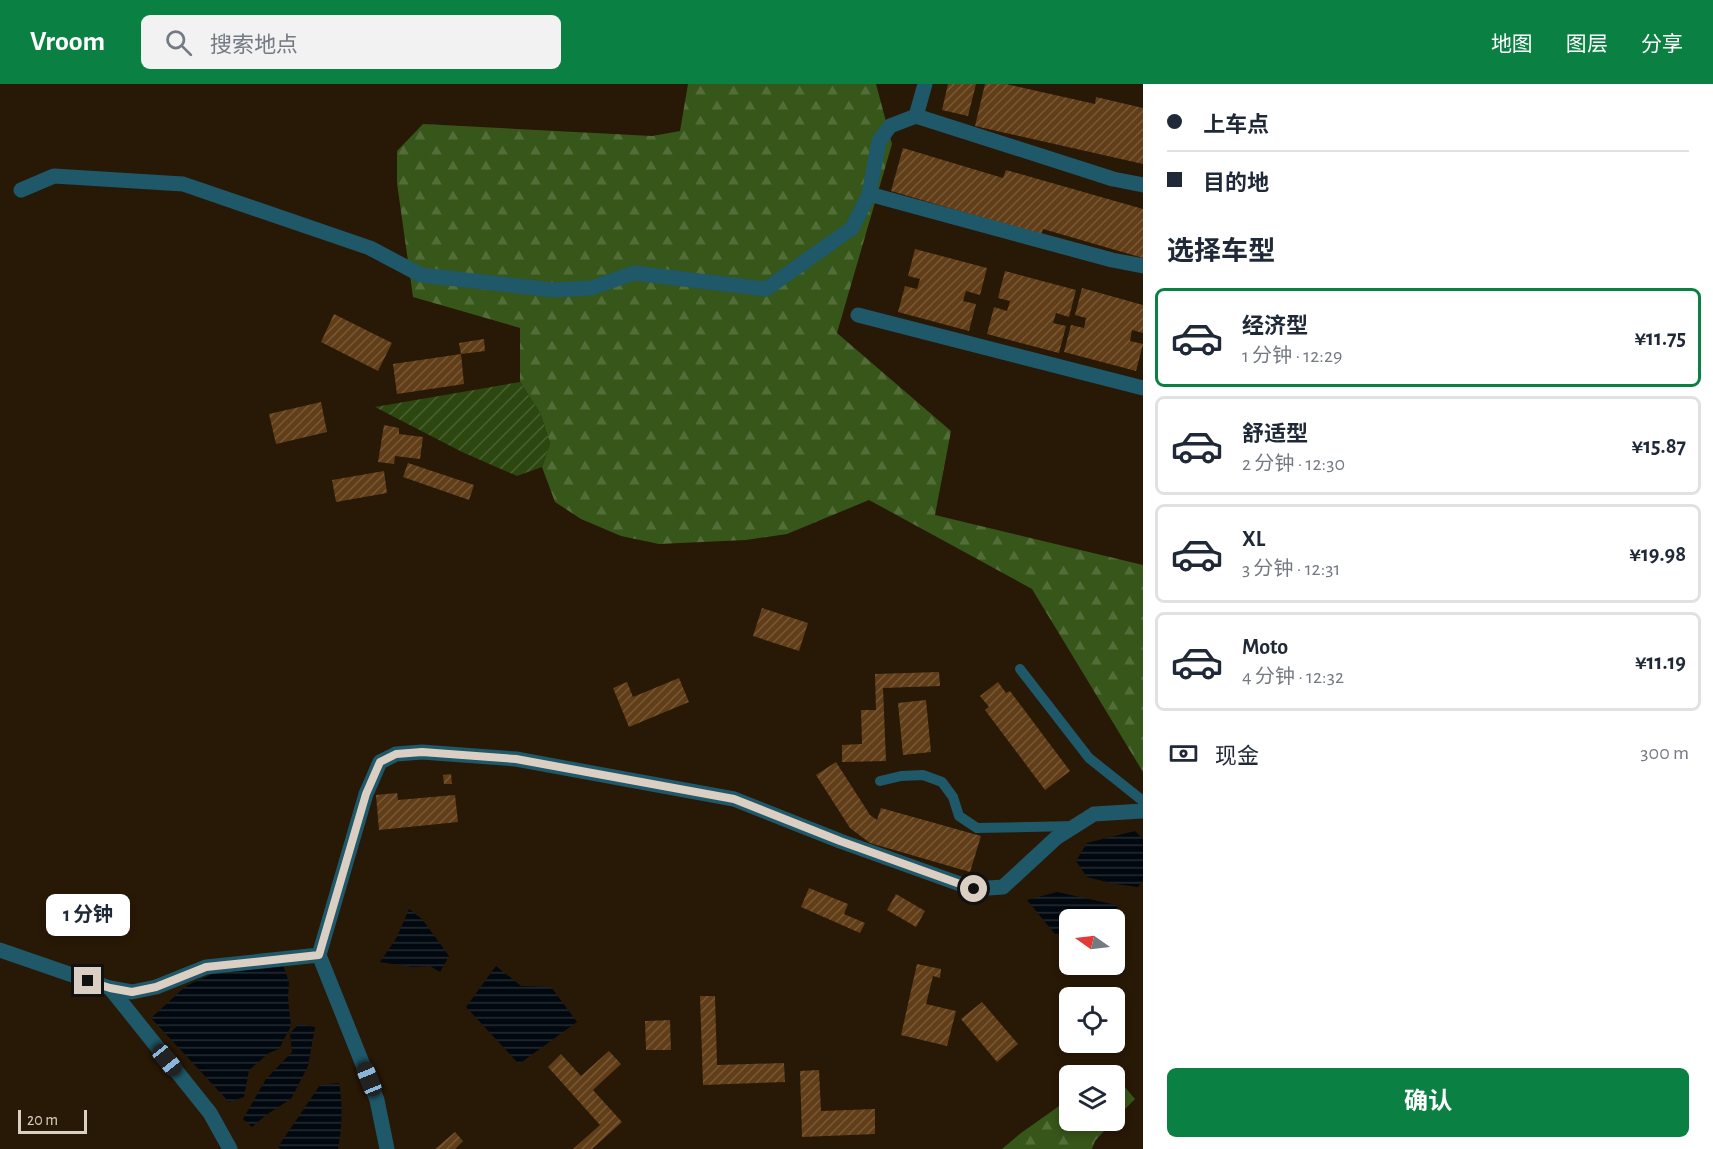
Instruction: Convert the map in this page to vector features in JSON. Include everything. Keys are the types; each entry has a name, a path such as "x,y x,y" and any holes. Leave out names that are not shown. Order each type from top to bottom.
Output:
{"street":[{"path":"916,116 925,84"},
{"path":"21,190 54,176 183,184 370,248 421,275 554,290 591,288 634,273 766,289 852,228 869,194 879,141 890,126 916,116 1113,179 1143,185"},
{"path":"869,194 1143,267"},
{"path":"858,315 1143,388"},
{"path":"387,1149 377,1100 319,955 366,794 380,762 396,754 422,752 516,759 734,799 840,841 974,889 1003,887 1056,838 1094,814 1143,811"},
{"path":"0,950 110,988 132,992 156,987 206,967 319,955"},
{"path":"110,988 210,1113 230,1149"}],"lane":[{"path":"1020,669 1089,758 1143,801"},
{"path":"880,781 900,776 923,775 942,782 953,798 960,816 977,828 1076,826"}],"green space":[{"path":"688,84 876,84 892,144 837,333 951,431 935,515 1143,565 1143,772 1032,589 869,500 787,534 746,540 659,544 621,536 581,519 555,502 542,467 550,443 540,413 520,382 520,328 413,297 397,183 397,151 423,124 652,136 680,131"},
{"path":"520,382 540,413 550,443 542,467 517,476 462,452 375,407"},
{"path":"1125,1087 1135,1099 1125,1109"},
{"path":"1059,1106 1059,1131 1104,1131 1095,1141 1092,1149 1002,1149"}],"shaded area":[{"path":"1135,831 1143,839 1143,881 1138,887 1087,877 1076,861 1087,843"},
{"path":"1057,892 1117,905 1117,909 1059,909 1059,933 1055,934 1027,900"},
{"path":"409,909 422,919 449,956 440,972 430,966 413,967 380,962 397,937"},
{"path":"283,965 289,982 291,1026 279,1049 269,1053 249,1070 244,1097 229,1102 151,1018 186,986 212,974"},
{"path":"496,966 521,986 551,987 577,1022 519,1064 466,1007"},
{"path":"299,1024 315,1027 308,1066 291,1099 252,1127 243,1119 266,1079 292,1052 290,1033"},
{"path":"339,1083 342,1116 338,1149 281,1149 278,1147 320,1085"}],"building":[{"path":"948,84 976,84 968,116 942,110"},
{"path":"985,84 1006,84 1095,104 1096,97 1143,108 1143,164 975,126"},
{"path":"903,148 1003,178 1006,170 1143,209 1143,258 1043,229 1041,235 891,191"},
{"path":"915,249 987,268 980,295 966,291 963,301 976,304 969,331 898,312 905,286 917,289 920,279 908,276"},
{"path":"1005,271 1076,290 1069,317 1056,313 1053,323 1066,326 1059,353 987,334 994,307 1007,311 1010,301 998,298"},
{"path":"1082,288 1143,305 1143,333 1132,330 1130,341 1143,344 1136,371 1064,352 1071,325 1084,328 1086,318 1075,315"},
{"path":"334,314 392,343 378,371 321,342"},
{"path":"484,339 485,351 461,354 459,343"},
{"path":"461,354 464,384 397,394 393,364"},
{"path":"321,402 327,432 276,444 269,414"},
{"path":"384,425 399,428 399,434 423,437 420,459 395,456 394,464 378,462"},
{"path":"408,463 474,485 469,500 403,477"},
{"path":"384,471 387,493 336,502 332,480"},
{"path":"762,608 808,623 799,651 753,636"},
{"path":"939,672 940,686 883,688 886,761 842,762 842,745 862,744 861,710 876,710 875,674"},
{"path":"679,678 689,702 629,727 613,688 627,682 633,697"},
{"path":"998,682 1006,693 1010,691 1070,771 1045,790 985,710 989,707 980,696"},
{"path":"926,700 931,752 903,755 898,703"},
{"path":"836,762 870,815 877,820 881,808 981,836 970,872 870,843 850,828 816,775"},
{"path":"451,774 452,784 444,784 443,775"},
{"path":"397,793 398,800 455,795 458,822 379,830 376,795"},
{"path":"809,888 848,904 844,914 865,923 860,933 801,907"},
{"path":"896,894 925,911 916,927 887,910"},
{"path":"917,964 941,969 940,978 933,976 926,1004 956,1011 947,1046 901,1035"},
{"path":"700,996 715,996 717,1065 784,1063 785,1082 703,1085"},
{"path":"982,1002 1018,1044 997,1062 961,1019"},
{"path":"670,1020 671,1050 646,1050 645,1021"},
{"path":"609,1051 621,1064 593,1090 622,1122 592,1149 573,1149 600,1125 548,1067 561,1054 581,1076"},
{"path":"819,1070 821,1111 875,1109 875,1134 802,1137 800,1071"},
{"path":"455,1132 463,1141 455,1149 435,1149"}],"route":[{"path":"88,981 132,992 156,987 206,967 319,955 366,794 380,762 396,754 422,752 516,759 734,799 840,841 974,889"}]}
